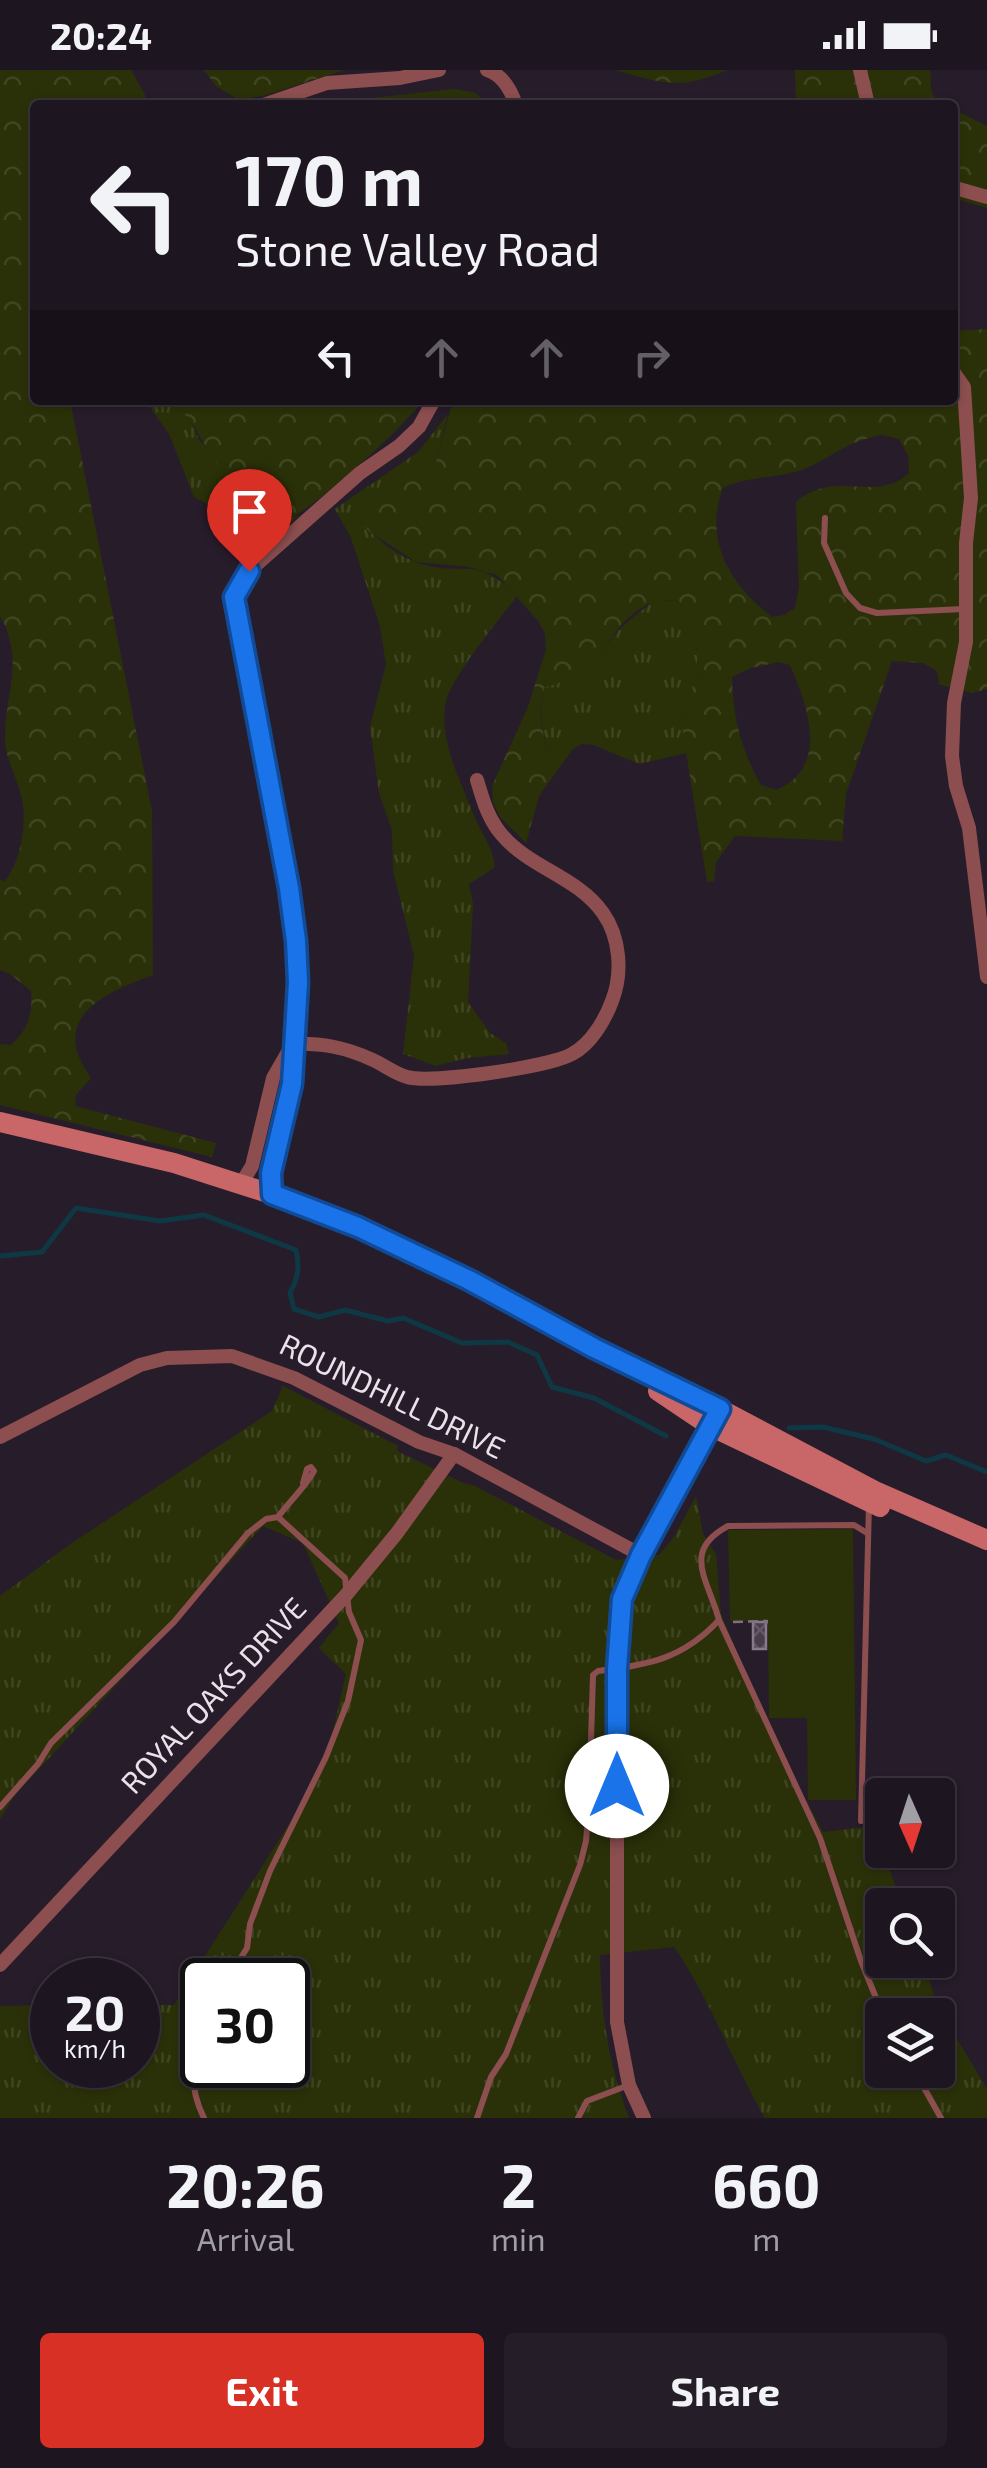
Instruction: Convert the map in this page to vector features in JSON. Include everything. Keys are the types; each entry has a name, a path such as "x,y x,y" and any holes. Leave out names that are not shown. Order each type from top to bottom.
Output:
{"street":[{"path":"278,100 328,83 400,78 440,70"},
{"path":"487,70 496,73 514,100"},
{"path":"860,70 867,100"},
{"path":"958,189 987,197"},
{"path":"958,378 964,387 971,498 966,543 966,642 954,704 952,756 956,786 969,828 987,977"},
{"path":"272,1194 271,1173 292,1084 298,982 296,941 234,597 249,571 360,473 400,446 419,427 431,405"},
{"path":"292,1044 321,1043 346,1048 406,1077 430,1079 530,1066 572,1054 606,1016 615,994 619,961 614,935 604,915 586,892 521,853 501,835 486,812 477,780"},
{"path":"242,1184 252,1166 273,1078 292,1044"},
{"path":"0,1122 174,1163 358,1227 469,1280 868,1502 948,1533 987,1541"},
{"name":"ROUNDHILL DRIVE","path":"0,1438 140,1365 204,1354 232,1356 260,1363 418,1442 454,1454 641,1555"},
{"path":"715,1417 987,1541"},
{"path":"644,2118 629,2085 617,2022 617,1669 622,1599 641,1555 715,1417"},
{"name":"ROYAL OAKS DRIVE","path":"0,1965 346,1594 397,1533 454,1454"}],"lane":[{"path":"825,518 824,542 846,593 860,608 877,612 966,609"},
{"path":"0,1807 51,1744 174,1622 248,1533 266,1519 278,1517 303,1483"},
{"path":"861,1821 868,1502"},
{"path":"240,1958 270,1871 326,1757 348,1700 361,1640 348,1612 345,1578 278,1517"},
{"path":"867,1532 854,1525 728,1526 708,1538 701,1548 700,1560 720,1622 820,1838 877,1998"},
{"path":"477,2118 580,1865 589,1806 591,1681 598,1671 642,1666 666,1658 690,1646 720,1622"},
{"path":"578,2118 587,2101 629,2085"},
{"path":"198,2088 204,2118"},
{"path":"924,2088 941,2118"}],"path":[{"path":"720,1622 767,1621 766,1624"}],"green space":[{"path":"0,70 131,70 146,100 30,100 30,405 71,405 152,811 153,975 100,1000 78,1024 75,1039 79,1057 91,1078 76,1095 75,1106 216,1143 212,1157 0,1105 0,1044 11,1045 22,1033 30,1014 31,991 0,970 0,880 5,881 15,863 24,820 6,746 13,662 0,616"},
{"path":"204,70 344,70 239,100 216,86"},
{"path":"616,70 727,70 672,83"},
{"path":"795,70 930,70 933,94 939,100 796,100"},
{"path":"454,89 475,93 484,100 354,100"},
{"path":"958,112 987,126 987,208 958,199"},
{"path":"987,329 987,689 972,693 939,684 937,671 923,663 892,661 846,794 842,841 735,836 716,862 714,881 707,882 681,721 682,704 696,681 698,653 693,620 679,601 654,602 634,613 617,630 596,671 545,687 541,720 554,775 539,796 526,843 500,817 493,802 492,786 528,707 546,649 539,622 497,575 469,567 416,562 370,532 359,520 382,496 434,469 452,405 958,405 958,331","holes":["882,435 899,439 908,455 909,473 897,482 869,487 826,487 796,502 799,587 795,608 772,617 744,591 724,560 716,526 723,488 798,471 869,438","779,662 790,665 808,717 809,752 804,767 793,780 776,790 761,785 748,759 736,720 732,677"]},
{"path":"149,405 176,405 191,422 199,440 272,511 286,520 300,515 256,552 247,524 194,497 169,434"},
{"path":"176,405 419,405 359,466 286,520 214,460"},
{"path":"448,414 434,469 382,496 359,520 408,559 432,567 478,570 517,596 455,681 444,720 453,764 494,862 494,868 469,884 473,905 468,1002 490,1033 506,1043 509,1054 436,1066 403,1054 414,956 393,870 392,830 379,793 370,727 386,664 380,626 351,538 335,509 418,452"},
{"path":"656,600 679,601 693,620 698,653 696,681 682,704 681,721 687,753 639,764 594,745 582,744 573,749 554,775 542,720 545,687 596,671 619,630"},
{"path":"283,1386 398,1446 397,1451 475,1486 616,1560 659,1555 674,1537 696,1496 703,1534 716,1554 721,1614 774,1742 823,1832 865,1827 865,1868 889,1868 896,1888 865,1888 865,1978 928,1978 935,1998 865,1998 865,2088 955,2088 955,2036 987,2089 987,2118 765,2118 674,1947 600,1955 607,2038 629,2118 0,2118 0,2006 30,2005 30,2088 160,2088 160,2005 174,2005 180,1996 180,2088 310,2088 310,1958 204,1958 324,1769 346,1674 319,1648 339,1623 303,1543 263,1526 15,1795 0,1819 0,1596 72,1543 272,1411"},
{"path":"853,1529 856,1800 808,1800 807,1718 769,1718 768,1621 730,1621 728,1530"}],"building":[{"path":"753,1622 766,1622 766,1649 753,1649"}],"waterway":[{"path":"0,1256 42,1252 76,1208 160,1221 204,1215 296,1250 298,1272 290,1293 294,1309 319,1317 345,1310 388,1321 403,1318 462,1343 508,1342 537,1355 552,1387 594,1398 666,1436"},
{"path":"789,1428 823,1427 874,1439 926,1461 946,1455 987,1472"}],"route":[{"path":"249,571 234,597 289,888 298,982 292,1084 271,1173 272,1194 358,1227 469,1280 594,1348 720,1409 641,1555 622,1599 617,1669 617,1786"}]}
